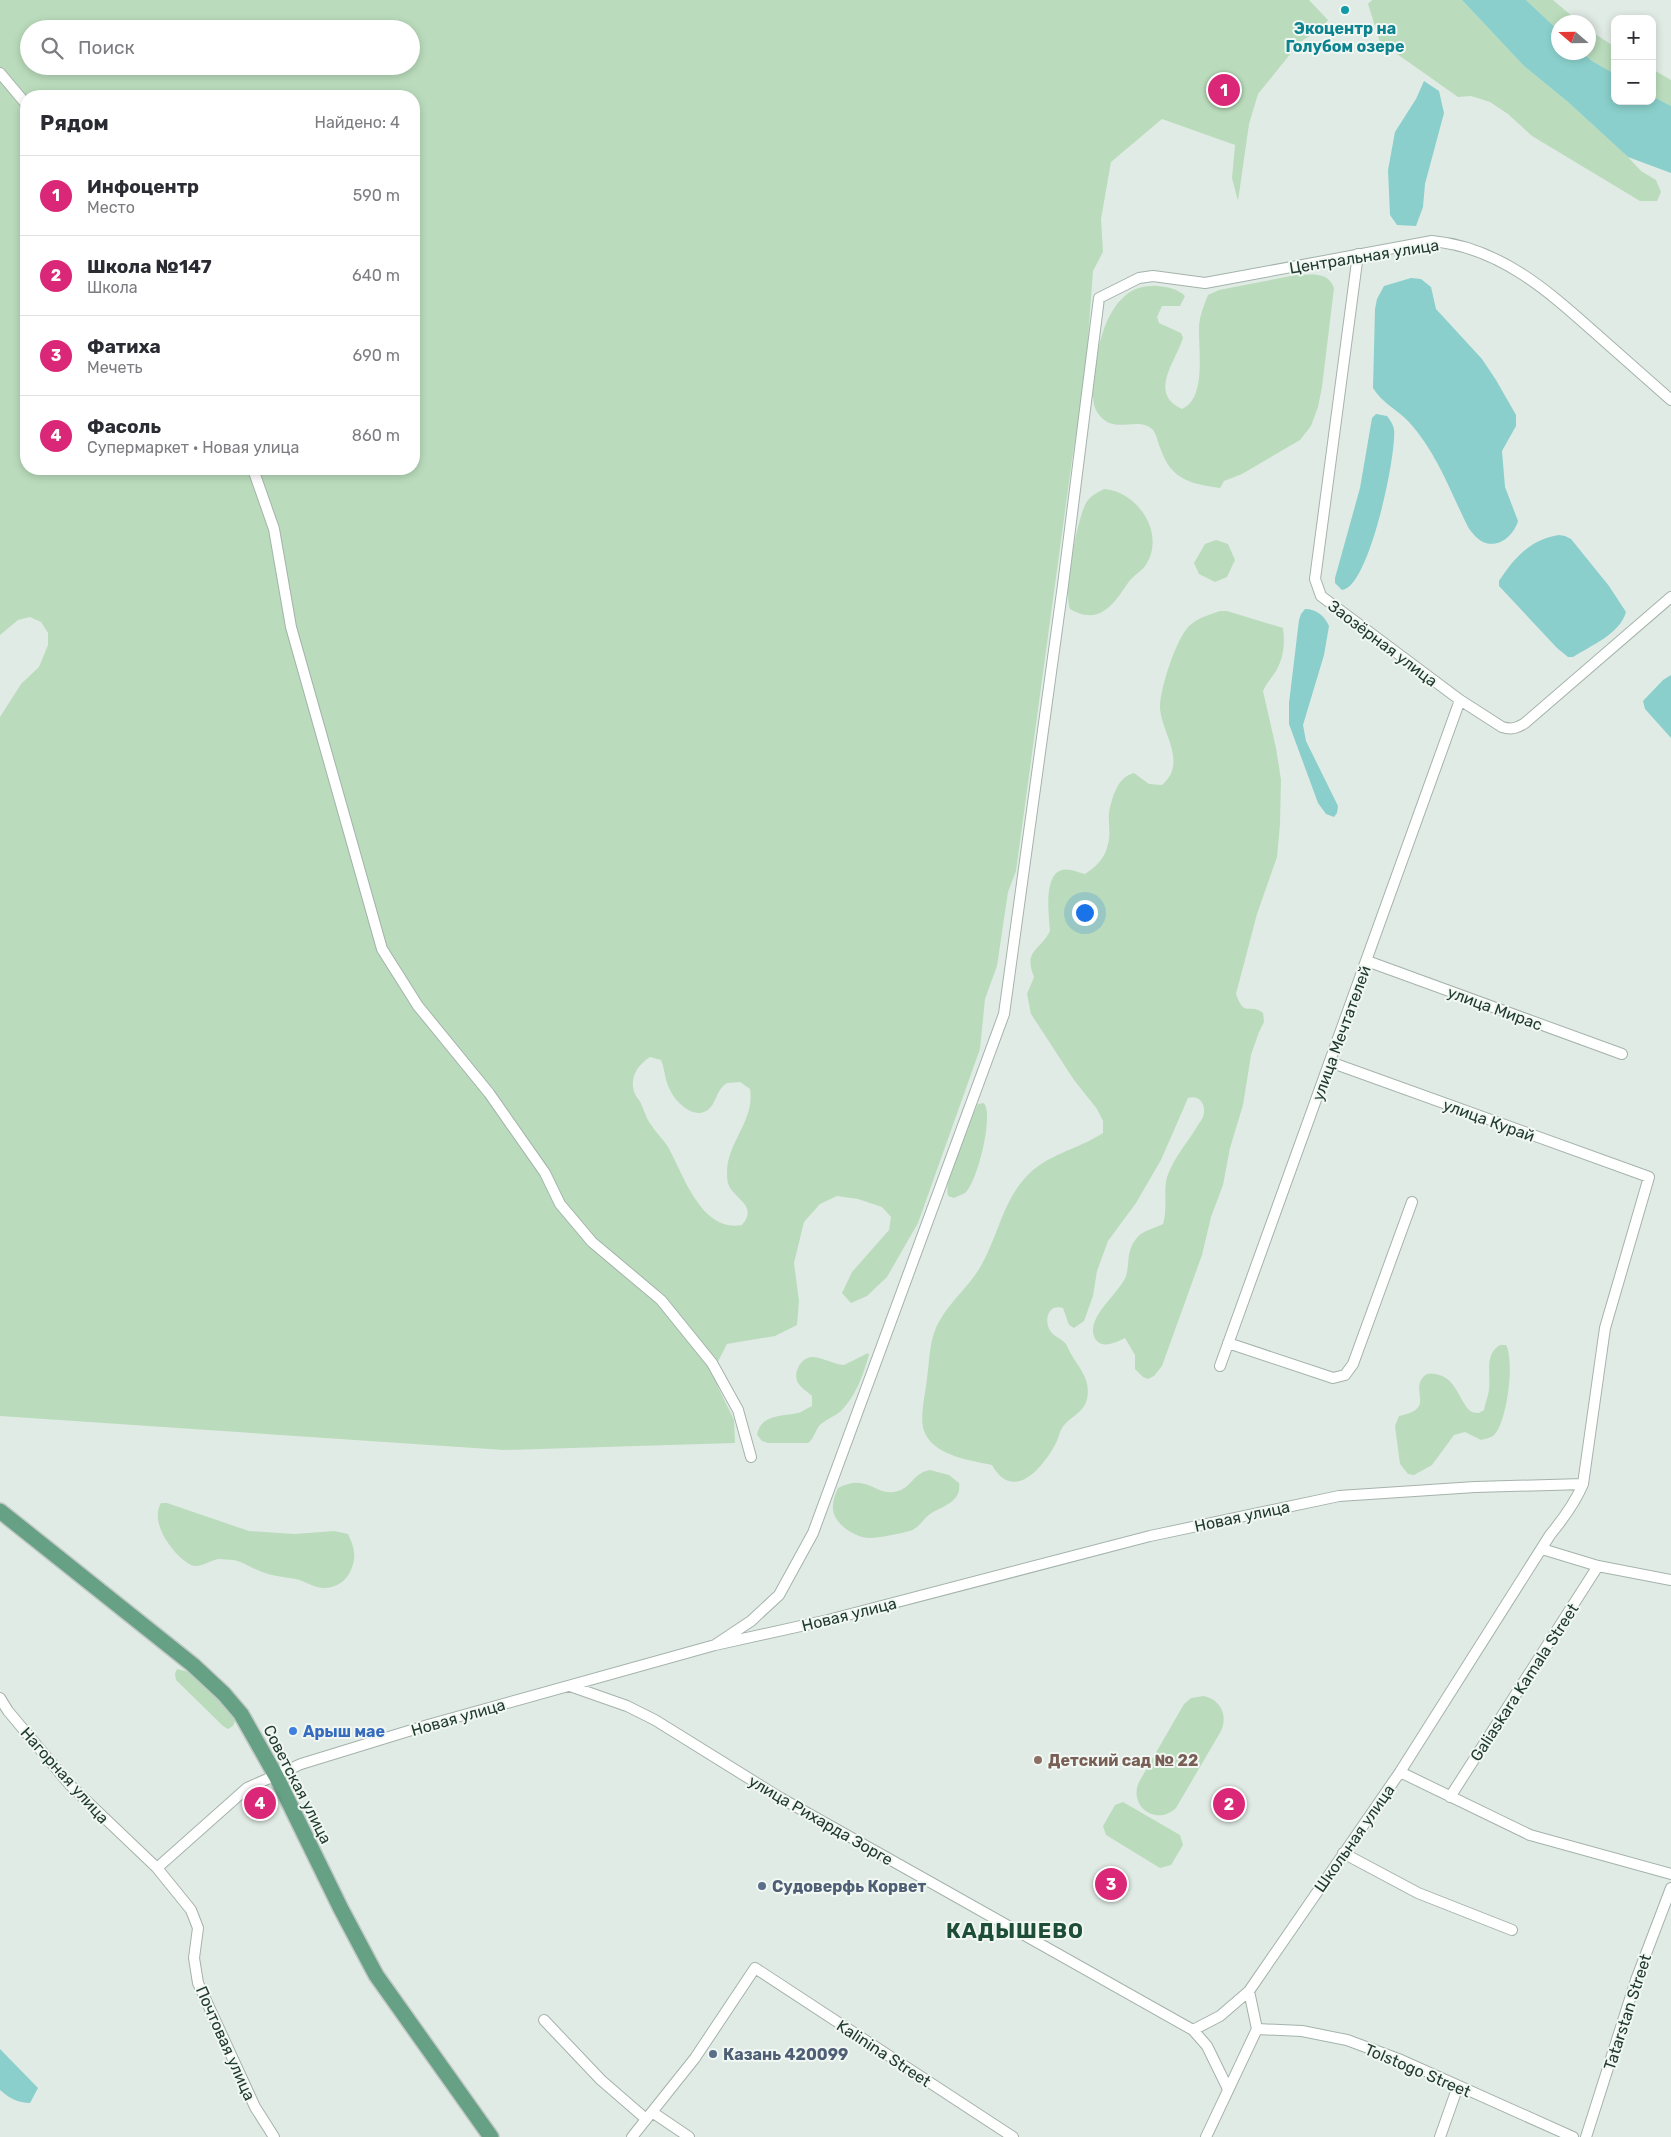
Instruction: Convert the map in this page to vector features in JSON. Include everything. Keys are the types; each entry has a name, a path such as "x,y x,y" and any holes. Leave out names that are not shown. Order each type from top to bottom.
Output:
{"main road":[{"name":"Советская улица","path":"0,1511 193,1665 242,1714 276,1776 341,1910 376,1975 491,2137"}],"street":[{"path":"0,74 20,97"},
{"name":"Центральная улица","path":"715,1645 751,1621 779,1595 813,1532 1004,1014 1063,585 1099,298 1139,278 1153,276 1204,283 1432,241 1462,245 1488,254 1510,266 1557,299 1671,400"},
{"name":"Заозёрная улица","path":"1358,254 1316,584 1320,596 1460,700 1502,728 1509,729 1520,727 1671,597"},
{"path":"255,475 274,529 291,627 382,949 418,1006 489,1094 540,1165 560,1204 592,1242 661,1300 712,1363 738,1410 751,1457"},
{"name":"улица Мечтателей","path":"1220,1366 1460,700"},
{"name":"улица Мирас","path":"1367,961 1622,1054"},
{"name":"улица Курай","path":"1330,1062 1649,1177"},
{"name":"Школьная улица","path":"1193,2030 1220,2016 1249,1991 1400,1772 1542,1549 1573,1506 1583,1484 1605,1328 1618,1278 1649,1177"},
{"path":"1228,1343 1333,1378 1345,1376 1353,1364 1412,1202"},
{"name":"Новая улица","path":"157,1868 247,1788 301,1764 715,1645 828,1620 1150,1536 1339,1496 1475,1487 1583,1484"},
{"path":"1542,1549 1598,1566 1671,1580"},
{"name":"Galiaskara Kamala Street","path":"1450,1797 1598,1566"},
{"name":"улица Рихарда Зорге","path":"570,1686 627,1706 655,1720 766,1789 1193,2030 1207,2046 1228,2089"},
{"name":"Нагорная улица","path":"0,1698 8,1711 70,1785 157,1868"},
{"path":"1400,1772 1530,1834 1671,1874"},
{"path":"1343,1853 1418,1893 1512,1930"},
{"name":"Почтовая улица","path":"157,1868 191,1910 198,1928 194,1958 198,1983 255,2107 274,2137"},
{"name":"Tatarstan Street","path":"1586,2137 1636,1980 1671,1888"},
{"name":"Kalinina Street","path":"649,2116 695,2058 755,1968 1013,2137"},
{"path":"1206,2137 1257,2029 1249,1991"},
{"path":"544,2020 601,2080 649,2116 688,2137"},
{"name":"Tolstogo Street","path":"1257,2029 1302,2031 1347,2040 1402,2060 1573,2137"},
{"path":"1440,2137 1458,2086"},
{"path":"632,2137 649,2116"}],"green space":[{"path":"0,0 1309,0 1328,20 1320,30 1300,42 1258,94 1249,124 1238,201 1232,178 1235,145 1162,119 1111,162 1101,219 1103,252 1093,271 1085,381 1072,460 1016,871 1008,892 997,966 985,999 980,1049 918,1223 887,1277 867,1296 851,1303 842,1293 852,1272 889,1230 891,1217 882,1207 858,1199 837,1196 820,1204 804,1222 794,1263 799,1301 797,1325 775,1336 727,1344 714,1369 718,1387 734,1420 735,1443 504,1450 0,1416 0,717 21,684 39,667 48,645 48,633 41,622 30,617 18,620 0,635","holes":["650,1057 661,1060 668,1087 677,1100 693,1112 705,1112 710,1108 721,1088 727,1083 740,1082 750,1089 749,1111 728,1160 727,1171 729,1186 747,1208 748,1213 742,1225 728,1225 715,1220 705,1211 695,1199 665,1142 649,1121 636,1096 633,1079 637,1069"]},
{"path":"1372,0 1462,0 1524,66 1568,102 1641,171 1656,180 1661,192 1657,201 1640,201 1532,136 1508,114 1490,102 1471,96 1458,97 1380,42 1368,4"},
{"path":"1526,0 1553,0 1571,15 1551,15 1551,23"},
{"path":"1596,35 1611,44 1611,72 1591,60 1596,60"},
{"path":"1656,71 1671,80 1671,106 1656,98"},
{"path":"1296,275 1323,276 1328,279 1334,288 1318,407 1311,426 1300,440 1242,474 1224,481 1220,488 1200,485 1177,474 1165,460 1154,431 1146,425 1117,425 1103,419 1097,412 1094,404 1093,380 1104,327 1120,300 1133,290 1158,286 1173,289 1185,296 1180,306 1162,306 1157,317 1159,323 1181,333 1183,338 1170,367 1165,386 1167,395 1172,402 1182,409 1190,403 1195,395 1198,384 1200,372 1199,325 1208,295 1219,290"},
{"path":"1104,489 1116,491 1127,497 1145,515 1153,539 1152,551 1145,566 1130,580 1111,605 1097,614 1080,614 1070,609 1068,601 1075,540 1086,503 1094,494"},
{"path":"1216,540 1228,544 1235,560 1227,577 1215,582 1199,574 1194,563 1205,544"},
{"path":"1227,611 1283,628 1284,634 1281,660 1263,691 1281,780 1277,857 1257,914 1236,994 1242,1006 1263,1013 1264,1022 1251,1055 1243,1105 1230,1148 1223,1185 1211,1217 1202,1255 1162,1366 1154,1376 1148,1379 1143,1377 1135,1369 1135,1355 1125,1338 1110,1344 1102,1344 1096,1340 1093,1332 1098,1315 1126,1276 1129,1253 1138,1236 1163,1224 1167,1177 1204,1113 1202,1102 1192,1097 1188,1098 1161,1160 1136,1203 1108,1241 1097,1271 1093,1296 1084,1321 1074,1328 1069,1325 1063,1308 1058,1307 1051,1310 1048,1314 1047,1323 1051,1332 1066,1344 1084,1375 1088,1392 1087,1399 1083,1408 1062,1428 1056,1443 1042,1464 1026,1478 1017,1482 1009,1481 1000,1476 992,1465 963,1459 944,1451 929,1439 924,1431 922,1412 932,1341 936,1327 945,1312 978,1270 1017,1187 1042,1163 1103,1133 1103,1121 1097,1109 1074,1080 1031,1014 1027,994 1034,977 1030,961 1034,951 1050,931 1048,897 1052,880 1056,873 1062,870 1074,870 1085,874 1103,858 1108,844 1109,813 1119,783 1128,775 1134,773 1149,784 1162,785 1169,776 1173,767 1172,748 1160,709 1165,678 1179,642 1189,626 1207,615"},
{"path":"984,1103 987,1110 986,1135 974,1177 965,1193 954,1198 948,1196 949,1178 957,1153 978,1104"},
{"path":"1500,1345 1506,1345 1509,1353 1510,1377 1506,1406 1498,1430 1493,1436 1481,1440 1465,1432 1454,1435 1432,1465 1414,1475 1408,1474 1400,1464 1395,1426 1399,1416 1417,1409 1420,1404 1419,1388 1424,1376 1432,1373 1447,1379 1455,1387 1468,1409 1479,1413 1484,1410 1489,1393 1490,1359 1495,1349"},
{"path":"868,1353 869,1355 861,1378 851,1399 841,1411 819,1426 808,1443 768,1443 762,1441 757,1435 759,1428 768,1419 801,1412 812,1406 812,1396 801,1387 796,1379 797,1370 805,1359 813,1357 844,1365"},
{"path":"930,1470 949,1475 959,1483 958,1495 950,1503 930,1514 913,1530 865,1538 853,1534 842,1526 835,1516 833,1504 838,1488 857,1483 883,1491 898,1491 907,1486 920,1474"},
{"path":"161,1503 167,1503 249,1531 294,1534 334,1531 348,1534 354,1552 353,1565 346,1579 328,1588 259,1571 234,1560 219,1559 193,1566 176,1553 160,1528 158,1511"},
{"path":"177,1669 189,1672 230,1710 235,1721 233,1726 228,1729 223,1726 176,1680 175,1674"},
{"path":"1204,1696 1215,1701 1222,1709 1224,1719 1221,1731 1176,1808 1160,1815 1146,1811 1137,1799 1139,1782 1184,1704 1191,1698"},
{"path":"1123,1802 1180,1835 1183,1845 1171,1865 1160,1868 1106,1835 1103,1826 1115,1805"}],"water":[{"path":"1462,0 1526,0 1551,23 1551,60 1591,60 1611,72 1611,105 1656,105 1656,98 1671,106 1671,173 1628,157 1568,102 1524,66"},
{"path":"1424,81 1439,91 1444,113 1425,184 1423,207 1416,226 1397,225 1390,215 1388,170 1395,132 1416,99"},
{"path":"1411,278 1421,279 1431,287 1436,309 1482,359 1516,415 1516,426 1502,451 1505,487 1518,521 1509,536 1495,544 1483,542 1473,534 1428,446 1409,422 1381,398 1373,388 1375,309 1377,299 1384,286"},
{"path":"1376,414 1387,416 1394,429 1394,443 1386,490 1371,545 1362,568 1352,584 1342,590 1335,583 1335,578 1360,488 1372,418"},
{"path":"1559,535 1571,539 1609,586 1626,612 1618,627 1611,633 1573,657 1568,657 1557,648 1499,586 1499,581 1517,557 1524,551 1540,541"},
{"path":"1305,609 1313,610 1320,614 1329,626 1324,655 1303,725 1306,741 1338,806 1334,817 1326,814 1318,803 1289,724 1289,703 1299,620"},
{"path":"1671,675 1671,738 1645,709 1643,701 1663,680"},
{"path":"0,2049 38,2088 30,2103 14,2100 0,2090"}],"place":[{"name":"Экоцентр на Голубом озере","path":"1345,10"},
{"name":"Инфоцентр","path":"1224,90"},
{"name":"Арыш мае","path":"293,1731"},
{"name":"Детский сад № 22","path":"1038,1760"},
{"name":"Фасоль","path":"260,1803"},
{"name":"Школа №147","path":"1229,1804"},
{"name":"Фатиха","path":"1111,1884"},
{"name":"Судоверфь Корвет","path":"762,1886"},
{"name":"Казань 420099","path":"713,2054"}],"district":[{"name":"КАДЫШЕВО","path":"1015,1931"}]}
